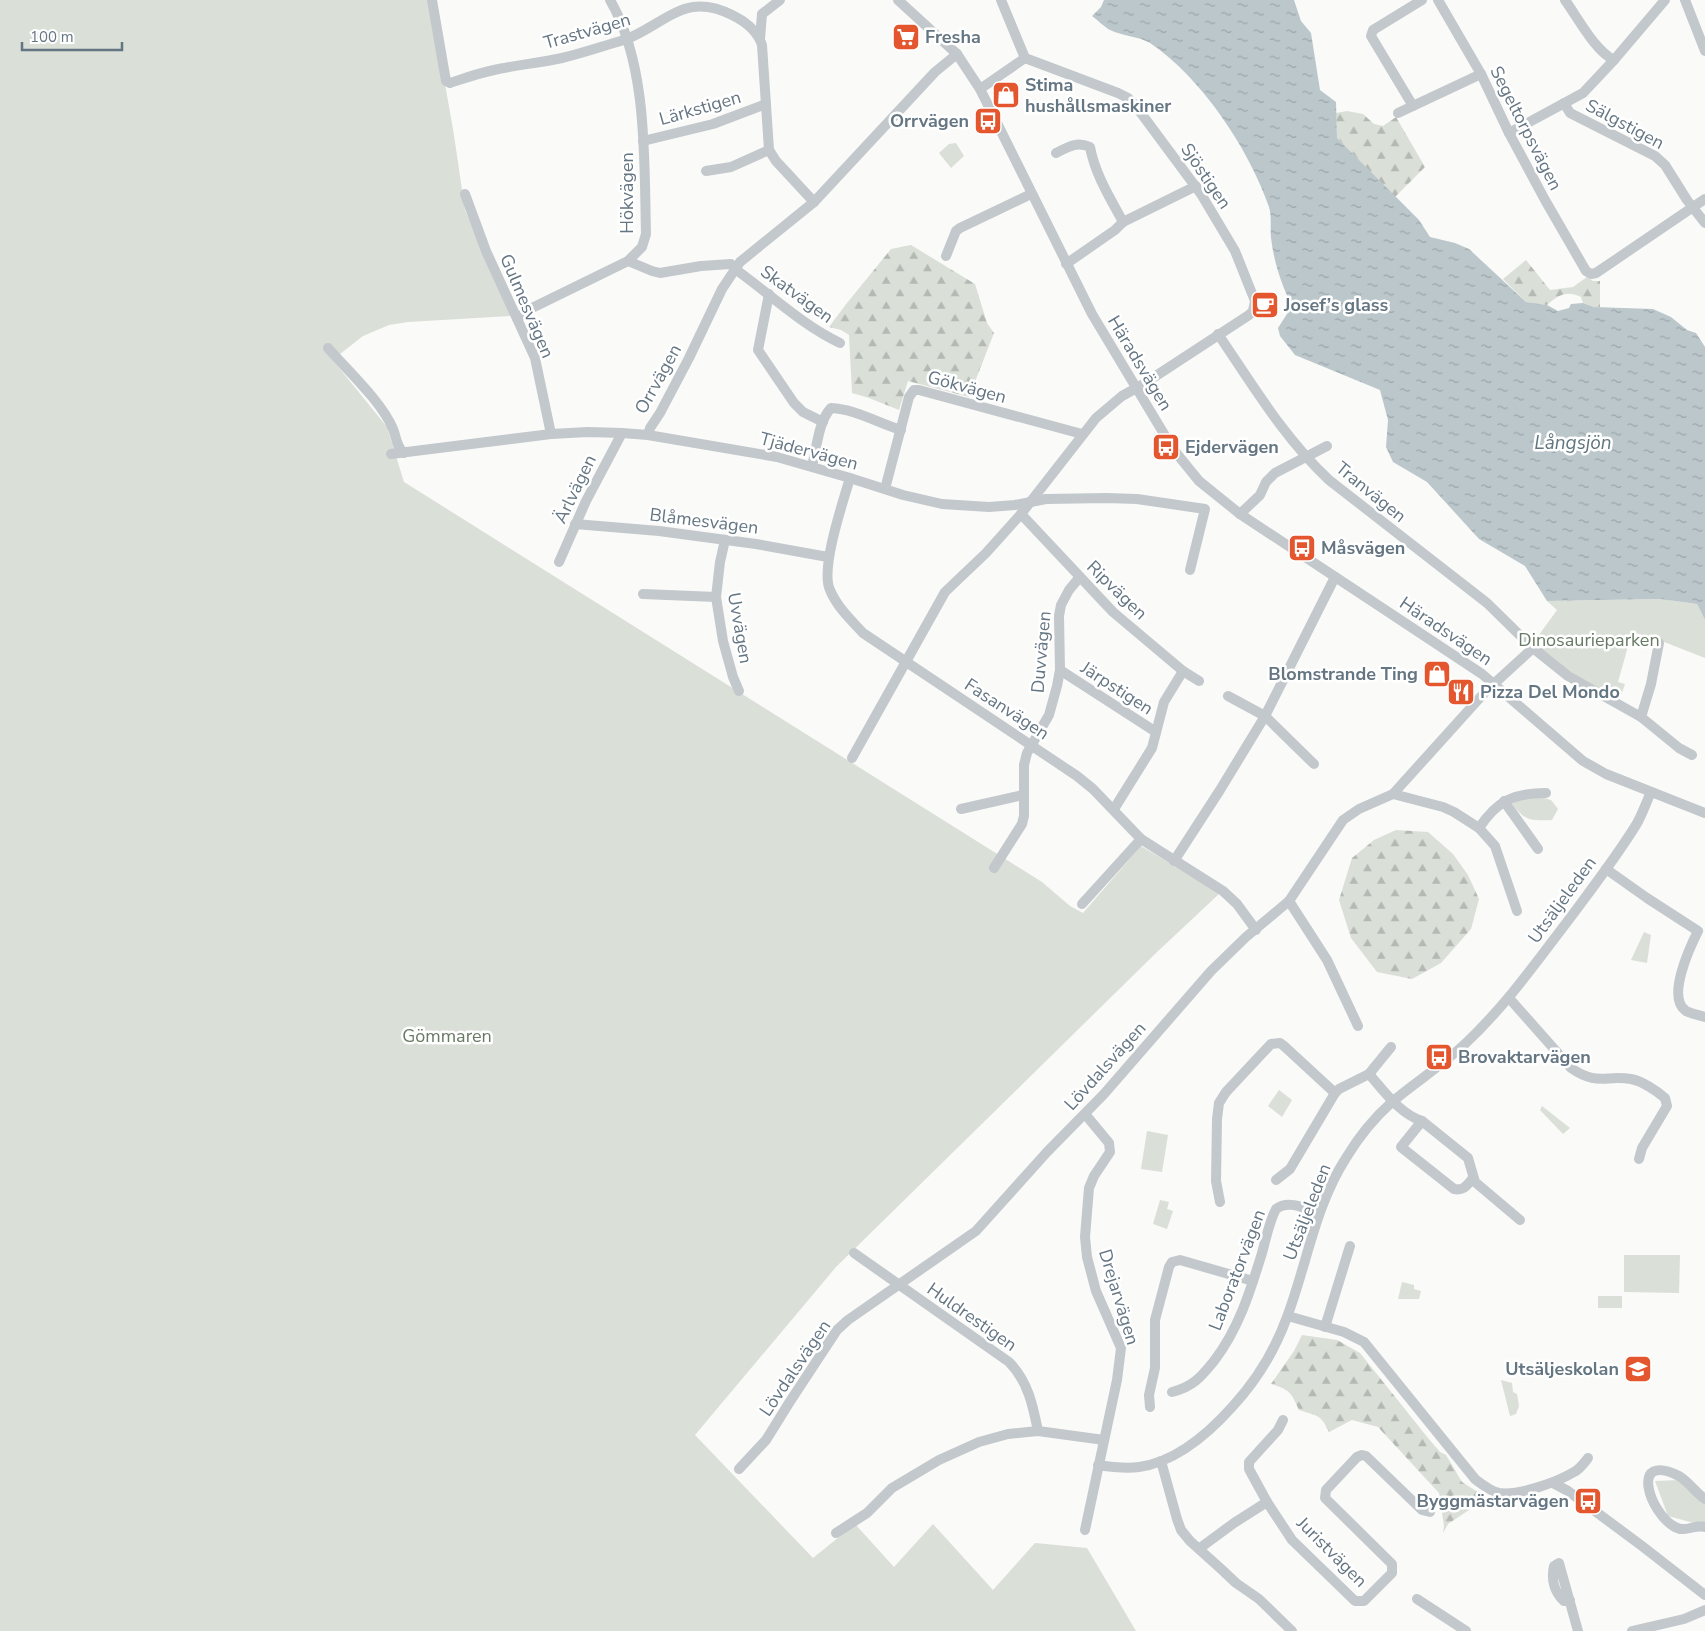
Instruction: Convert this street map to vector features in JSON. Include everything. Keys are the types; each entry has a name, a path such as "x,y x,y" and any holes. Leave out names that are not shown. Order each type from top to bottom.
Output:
{"street":[{"name":"Trastvägen","path":"432,0 446,82 450,83 493,70 561,58 627,39 642,33 677,12 691,7 717,9 739,18 760,39"},
{"name":"Hökvägen","path":"517,318 554,296 628,261 642,247 646,234 640,108 627,39 610,0"},
{"path":"780,0 762,14 760,39 763,50 768,150 814,202"},
{"name":"Häradsvägen","path":"898,0 957,54 980,89 1092,314 1173,449 1186,467 1212,492 1240,514 1463,661 1494,684 1583,761 1606,774 1705,813"},
{"path":"980,89 1025,58 1001,0"},
{"path":"1413,106 1370,36 1373,30 1422,0"},
{"name":"Segeltorpsvägen","path":"1438,0 1481,74 1509,133 1586,271 1591,274 1596,273 1693,207"},
{"path":"1565,0 1596,45 1614,60"},
{"path":"1509,133 1583,92 1614,60 1665,0"},
{"path":"1685,0 1705,51"},
{"name":"Orrvägen","path":"648,435 650,428 689,358 722,289 740,262 814,202 936,72 957,54"},
{"name":"Sjöstigen","path":"1025,58 1118,92 1128,98 1144,116 1196,186 1235,251 1255,301 1255,307 1249,315 1136,388"},
{"path":"1398,114 1481,74"},
{"name":"Sälgstigen","path":"1564,102 1570,113 1655,156 1666,165 1687,200 1705,223"},
{"name":"Lärkstigen","path":"643,141 713,124 766,104"},
{"path":"1056,153 1075,144 1090,147 1093,162 1123,222"},
{"path":"706,171 731,167 768,150"},
{"path":"1066,264 1115,230 1123,222 1196,186"},
{"name":"Gulmesvägen","path":"465,194 503,291 535,358 551,434"},
{"path":"946,256 956,231 960,228 1031,194"},
{"path":"1693,207 1705,199"},
{"path":"628,261 652,272 660,273 726,263 731,264 736,269"},
{"name":"Skatvägen","path":"736,269 824,336 840,343"},
{"path":"769,294 758,350 794,403 803,412 823,422"},
{"name":"Tranvägen","path":"1218,334 1305,457 1329,480 1487,603 1533,648 1568,676 1641,718 1679,748 1692,755"},
{"path":"328,348 379,406 394,429 400,450 404,453"},
{"path":"852,758 945,592 986,553 1021,514 1082,434 1102,412 1122,396 1136,388"},
{"name":"Gökvägen","path":"885,488 911,392 914,390 1082,434"},
{"path":"812,466 823,422 826,413 831,408 874,419 882,424 901,430"},
{"name":"Tjädervägen","path":"392,454 551,434 622,433 648,435 757,453 812,466 928,501 964,506 1015,506 1046,499 1137,499 1205,510 1190,570"},
{"name":"Ärlvägen","path":"559,562 575,524 622,433"},
{"path":"1240,514 1260,495 1266,482 1275,473 1327,446"},
{"name":"Fasanvägen","path":"850,478 828,557 827,584 843,612 863,633 1083,780 1114,809 1141,839 1223,892 1237,904 1256,930"},
{"name":"Ripvägen","path":"1021,514 1112,612 1183,671 1199,681"},
{"name":"Blåmesvägen","path":"575,524 659,530 773,546 828,557"},
{"name":"Uvvägen","path":"725,540 720,562 716,597 723,640 733,677 739,691"},
{"path":"1174,861 1265,716 1336,577"},
{"name":"Duvvägen","path":"994,868 1022,824 1024,765 1051,708 1060,670 1059,616 1061,605 1069,590 1079,578"},
{"path":"643,594 716,597"},
{"path":"1641,718 1651,684 1659,643"},
{"path":"1494,684 1533,648"},
{"name":"Järpstigen","path":"1060,670 1156,732"},
{"path":"1114,809 1152,748 1164,702 1183,671"},
{"name":"Lövdalsvägen","path":"740,1469 766,1440 837,1330 848,1320 976,1231 1047,1152 1104,1094 1211,971 1289,901 1343,820 1359,809 1393,794 1494,684"},
{"path":"1228,696 1265,716 1314,764"},
{"name":"Utsäljeleden","path":"1098,1465 1113,1468 1137,1468 1161,1461 1177,1453 1206,1432 1246,1393 1273,1349 1288,1316 1319,1214 1345,1159 1367,1128 1393,1102 1466,1043 1509,998 1606,869 1636,824 1651,792"},
{"path":"1479,828 1489,813 1504,801 1523,794 1546,793"},
{"path":"1393,794 1443,807 1479,828 1495,846 1517,911"},
{"path":"961,809 1022,795"},
{"path":"1504,801 1538,849"},
{"path":"1082,904 1141,839"},
{"path":"1606,869 1647,898 1702,928 1690,948 1677,992 1678,1000 1686,1010 1705,1017"},
{"path":"1289,901 1327,960 1358,1026"},
{"path":"1509,998 1571,1068 1580,1074 1596,1080 1633,1080 1665,1098 1667,1106 1642,1148 1639,1159"},
{"path":"1220,1202 1216,1181 1219,1103 1226,1092 1270,1044 1280,1043 1284,1046 1334,1094"},
{"path":"1276,1180 1290,1169 1334,1094 1339,1089 1370,1074 1390,1047"},
{"path":"1370,1074 1393,1102 1413,1118 1422,1121 1468,1158 1475,1182 1520,1220"},
{"name":"Drejarvägen","path":"1085,1114 1109,1143 1110,1148 1110,1152 1094,1176 1089,1188 1085,1237 1087,1257 1096,1291 1121,1348 1117,1380 1085,1530"},
{"path":"1422,1121 1401,1147 1454,1189 1463,1189 1473,1178"},
{"name":"Laboratorvägen","path":"1172,1392 1186,1388 1196,1381 1224,1348 1237,1326 1276,1209 1286,1204 1292,1204 1319,1214"},
{"path":"1325,1327 1350,1246"},
{"name":"Huldrestigen","path":"854,1253 1016,1369 1030,1397 1038,1431"},
{"path":"1150,1408 1149,1395 1155,1368 1155,1320 1172,1262 1180,1260 1253,1281"},
{"path":"1288,1316 1344,1332 1364,1342 1470,1473 1488,1489 1506,1493 1552,1483 1576,1471 1588,1458"},
{"path":"1200,1548 1267,1502 1249,1468 1249,1462 1278,1430 1283,1420"},
{"path":"836,1533 867,1513 892,1488 963,1448 1008,1434 1038,1431 1104,1440"},
{"name":"Juristvägen","path":"1267,1502 1292,1540 1355,1601 1364,1601 1392,1573 1392,1564 1325,1498 1326,1490 1357,1457 1362,1455 1366,1456 1422,1510 1430,1512"},
{"path":"1161,1461 1181,1530 1190,1541 1200,1548 1236,1583 1258,1598 1292,1631"},
{"path":"1705,1499 1678,1476 1662,1470 1657,1470 1650,1476 1647,1487 1651,1500 1672,1525 1685,1530 1700,1525 1705,1527"},
{"path":"1552,1483 1582,1502 1705,1595"},
{"path":"1417,1600 1464,1630"},
{"path":"1570,1600 1578,1631"},
{"path":"1632,1631 1653,1629 1705,1610"}],"green space":[{"name":"Gömmaren","path":"0,0 430,0 465,210 511,316 408,322 389,325 363,336 340,354 327,353 387,427 404,482 1042,882 1070,906 1083,913 1141,846 1220,893 1156,953 836,1267 695,1435 813,1558 855,1524 894,1567 933,1524 993,1590 1035,1543 1087,1548 1136,1631 0,1631"},
{"path":"1347,111 1363,114 1374,124 1383,126 1396,117 1425,167 1395,197 1337,138 1336,113"},
{"path":"956,143 964,156 951,168 939,153 949,144"},
{"path":"911,245 975,284 987,323 994,333 969,397 908,381 899,410 852,393 849,335 841,330 829,327 891,249"},
{"path":"1526,260 1550,290 1573,287 1587,277 1593,281 1600,281 1600,307 1583,303 1581,297 1571,294 1559,296 1547,305 1526,302 1503,279"},
{"name":"Dinosaurieparken","path":"1660,599 1697,604 1705,620 1705,658 1659,640 1632,632 1618,682 1625,684 1618,704 1531,646 1557,610 1547,601"},
{"path":"1534,795 1551,800 1558,809 1552,820 1533,820 1524,817 1512,803"},
{"path":"1396,830 1428,832 1453,854 1468,875 1479,899 1471,929 1441,963 1412,979 1377,972 1351,938 1339,900 1352,858 1374,840"},
{"path":"1644,932 1651,935 1647,963 1631,960"},
{"path":"1279,1090 1292,1100 1282,1117 1268,1106"},
{"path":"1542,1106 1570,1128 1563,1134 1540,1110"},
{"path":"1147,1131 1168,1135 1162,1172 1141,1169"},
{"path":"1160,1200 1169,1202 1167,1209 1173,1211 1167,1229 1153,1224"},
{"path":"1624,1255 1680,1255 1679,1293 1624,1292"},
{"path":"1402,1282 1414,1285 1414,1289 1421,1291 1419,1299 1398,1299"},
{"path":"1598,1296 1622,1296 1622,1308 1598,1308"},
{"path":"1302,1335 1337,1340 1360,1353 1428,1438 1440,1452 1446,1455 1462,1482 1487,1498 1448,1524 1443,1533 1444,1526 1439,1493 1378,1427 1352,1420 1329,1432 1318,1416 1299,1410 1289,1392 1271,1384 1294,1351"},
{"path":"1501,1380 1512,1383 1513,1392 1517,1394 1519,1406 1516,1414 1510,1416"},
{"path":"1679,1480 1705,1501 1705,1526 1668,1516 1655,1481"}],"water":[{"name":"Långsjön","path":"1104,0 1294,0 1301,21 1311,33 1320,90 1336,102 1337,138 1419,220 1430,237 1455,243 1469,249 1526,302 1547,305 1558,311 1569,308 1571,304 1583,303 1594,307 1653,309 1671,317 1687,330 1696,333 1705,347 1705,620 1697,604 1660,599 1547,601 1525,566 1479,539 1427,482 1393,462 1386,447 1388,420 1380,390 1295,355 1280,336 1278,328 1292,306 1281,281 1274,256 1269,207 1249,162 1236,139 1205,95 1169,57 1150,43 1110,30 1092,16 1101,7"}],"place":[{"name":"Fresha","path":"906,37"},
{"name":"Stima hushållsmaskiner","path":"1006,95"},
{"name":"Orrvägen","path":"988,121"},
{"name":"Josef’s glass","path":"1265,305"},
{"name":"Ejdervägen","path":"1166,447"},
{"name":"Måsvägen","path":"1302,548"},
{"name":"Blomstrande Ting","path":"1437,674"},
{"name":"Pizza Del Mondo","path":"1461,692"},
{"name":"Brovaktarvägen","path":"1439,1057"},
{"name":"Utsäljeskolan","path":"1638,1369"},
{"name":"Byggmästarvägen","path":"1588,1501"}]}
